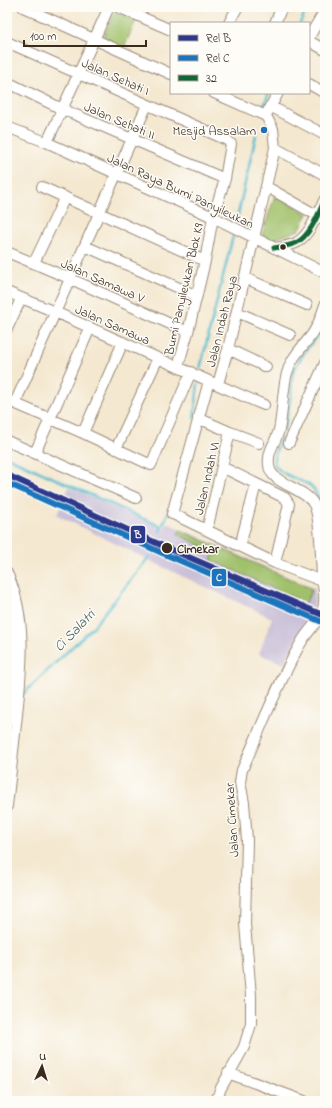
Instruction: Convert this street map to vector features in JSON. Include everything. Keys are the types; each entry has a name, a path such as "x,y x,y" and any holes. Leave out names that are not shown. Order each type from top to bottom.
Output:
{"street":[{"path":"23,7 170,74"},
{"path":"46,142 109,7"},
{"path":"118,7 170,30"},
{"path":"229,22 235,7"},
{"path":"275,22 282,7"},
{"path":"310,35 325,10"},
{"name":"Jalan Sehati I","path":"7,42 227,140 231,144 225,179 213,217"},
{"path":"310,42 325,50"},
{"name":"Jalan Sehati II","path":"7,82 62,109 225,179"},
{"path":"310,85 325,93"},
{"path":"216,94 262,115 277,94"},
{"path":"147,105 115,174 55,312 11,401 151,465 193,373"},
{"path":"270,106 325,135"},
{"name":"Jalan Indah Raya","path":"206,530 173,514 198,418 228,349 267,187 275,148 273,129 262,115"},
{"name":"Jalan Raya Bumi Panyileukan","path":"7,127 46,142 213,217 325,272"},
{"path":"275,148 325,175"},
{"path":"42,187 205,261"},
{"path":"267,187 321,218"},
{"path":"34,263 63,196"},
{"path":"274,248 296,243 305,235 321,218 325,199"},
{"name":"Bumi Panyileukan Blok K9","path":"178,366 197,296 213,217"},
{"path":"294,257 305,235"},
{"path":"85,246 197,296"},
{"name":"Jalan Samawa V","path":"7,252 188,332"},
{"path":"246,278 307,305"},
{"name":"Jalan Samawa","path":"7,292 264,405"},
{"path":"7,329 21,299"},
{"path":"206,530 274,563 322,580 323,558 317,512 312,502 303,493 277,478 268,466 271,449 278,432 287,373 293,360 314,332 325,305"},
{"path":"237,312 290,335"},
{"path":"34,453 90,328"},
{"path":"83,433 123,342"},
{"path":"228,349 266,368"},
{"path":"116,449 157,358"},
{"path":"289,443 325,363"},
{"path":"198,418 259,443"},
{"name":"Jalan Indah VI","path":"206,530 230,432"},
{"path":"7,441 136,498"},
{"path":"222,467 285,498 288,504 274,563"},
{"path":"240,546 256,484"},
{"path":"7,573 11,582 20,623 22,662 20,689 10,716 7,806"},
{"name":"Jalan Cimekar","path":"216,1101 228,1073 240,1057 251,1024 245,924 247,840 244,803 240,782 242,770 294,655 321,615 324,602 322,580"},
{"path":"7,594 12,623 14,702"},
{"path":"228,1073 304,1101"}],"shaded area":[{"path":"69,487 163,529 167,523 315,589 314,606 284,664 259,654 272,618 169,570 57,515"}],"green space":[{"path":"115,12 136,20 123,50 101,41"},
{"path":"275,195 308,214 299,230 272,240 262,235"},
{"path":"180,530 312,589 306,603 211,560 214,552 178,534"}],"waterway":[{"path":"300,22 308,7"},
{"path":"263,108 269,94"},
{"path":"236,223 256,135"},
{"path":"200,369 233,236"},
{"path":"283,431 291,395 293,373 325,321"},
{"path":"194,418 198,384"},
{"path":"281,438 274,459 275,464 283,473 308,484 314,489 321,511"},
{"path":"7,457 162,527"},
{"path":"160,531 168,513"},
{"name":"Ci Salatri","path":"22,695 94,626 149,557"}],"rail line":[{"name":"B","path":"7,475 163,546 325,616"},
{"name":"C","path":"7,483 160,552 322,622"}],"transit line":[{"name":"32","path":"274,248 296,243 306,235 314,224 325,199"}],"place":[{"name":"Mesjid Assalam","path":"264,130"},
{"name":"Cimekar","path":"167,548"}]}
